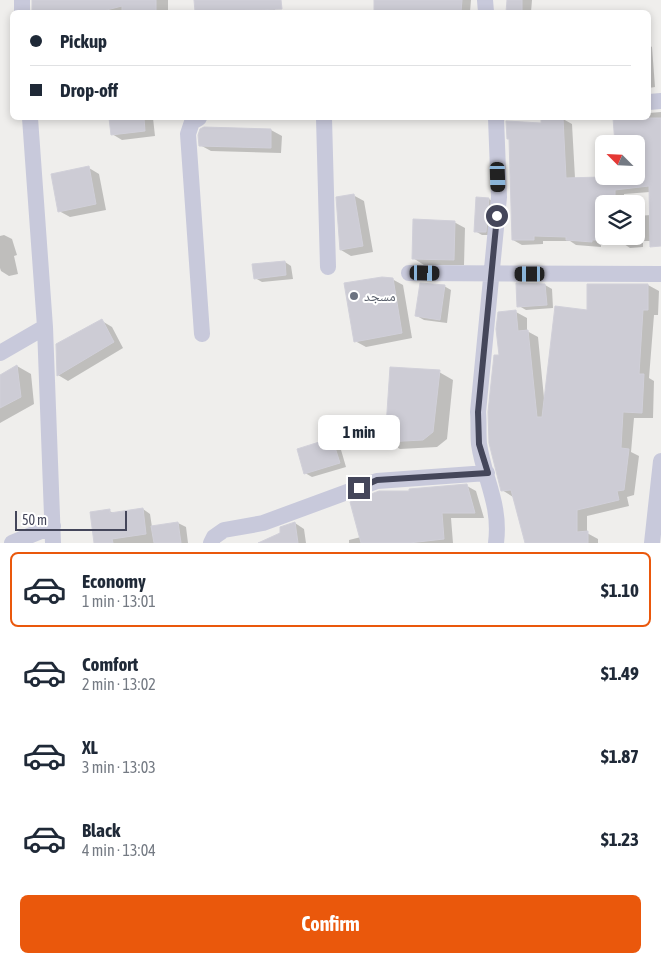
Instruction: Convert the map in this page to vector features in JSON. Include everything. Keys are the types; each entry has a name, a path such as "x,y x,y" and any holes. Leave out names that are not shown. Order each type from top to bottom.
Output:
{"street":[{"path":"30,120 45,327 53,543"},
{"path":"196,120 192,122 188,134 202,334"},
{"path":"324,120 328,267"},
{"path":"496,120 499,197 478,412 479,444 488,473 495,511 496,543"},
{"path":"409,273 661,274"},
{"path":"0,353 45,327"},
{"path":"652,543 661,461"},
{"path":"210,543 214,537 224,530 263,523 377,480 488,473"},
{"path":"12,543 53,526"}],"building":[{"path":"32,0 156,0 156,10 122,10 122,6 107,10 32,10"},
{"path":"194,0 281,0 282,9 253,10 195,10"},
{"path":"374,0 462,0 461,10 374,10"},
{"path":"507,0 522,0 522,10 506,10"},
{"path":"651,118 661,118 661,246 650,247 649,186 615,190 615,195 595,195 595,240 592,240 592,242 566,240 566,237 534,236 534,240 512,240 509,139 507,139 506,121 541,123 541,120 563,120 566,178 595,177 595,185 645,185 645,135 614,135 613,120 651,120"},
{"path":"109,120 144,120 145,131 111,135"},
{"path":"204,127 271,129 271,148 199,146 198,135 200,129"},
{"path":"89,166 96,204 58,212 51,174"},
{"path":"354,194 363,246 340,250 336,197"},
{"path":"476,197 489,198 486,232 474,232"},
{"path":"413,219 455,221 454,260 412,259"},
{"path":"285,261 286,275 254,279 252,264"},
{"path":"382,277 393,278 402,333 354,342 344,283"},
{"path":"420,283 445,285 440,320 415,316"},
{"path":"516,283 545,284 547,305 517,307"},
{"path":"587,284 648,284 648,310 643,310 639,374 644,374 642,413 623,412 621,448 629,449 624,490 617,491 619,500 577,510 577,532 588,531 588,543 525,543 511,490 501,491 489,443 488,412 494,355 499,355 496,329 498,312 516,310 518,331 528,330 537,417 542,417 555,306 587,310"},
{"path":"102,319 114,342 57,376 56,344"},
{"path":"17,365 21,397 0,408 0,375"},
{"path":"390,367 440,370 433,432 423,440 385,442"},
{"path":"332,438 340,463 304,474 297,449"},
{"path":"467,484 475,513 442,513 444,539 409,543 361,543 350,502 379,491 409,491 409,489"},
{"path":"143,508 146,534 112,539 113,543 94,543 90,512 110,509 110,513"},
{"path":"178,522 181,543 154,543 151,526"},
{"path":"295,522 298,543 258,543 280,533 280,527"}],"place":[{"name":"مسجد","path":"354,296"}],"route":[{"path":"359,488 377,480 488,473 479,444 478,412 497,216"}]}
